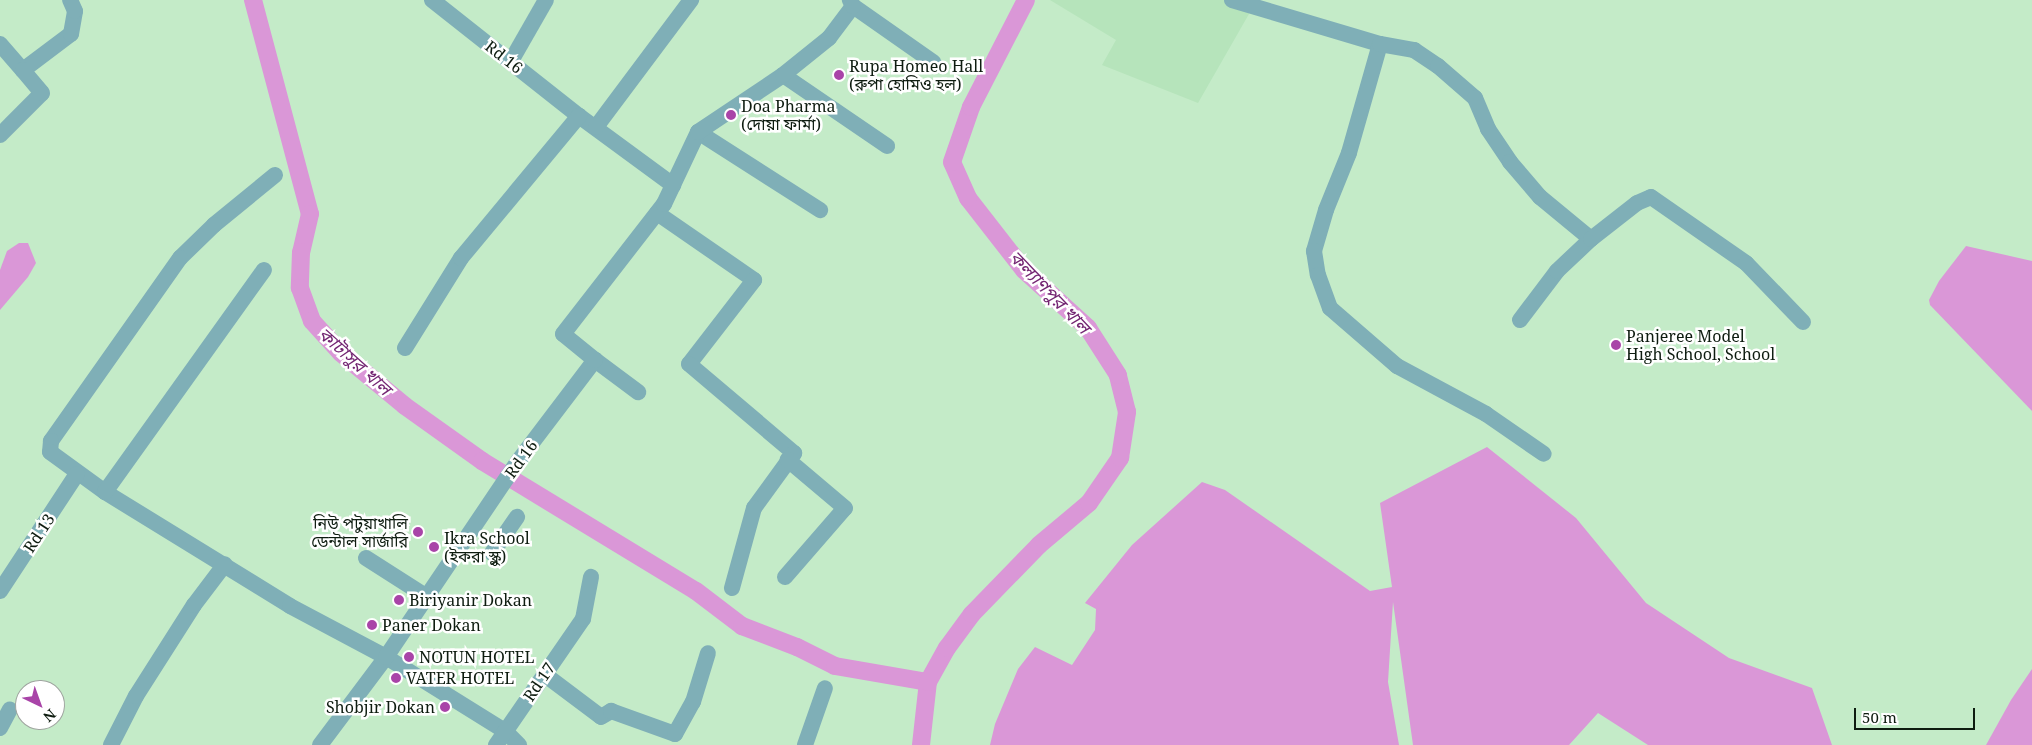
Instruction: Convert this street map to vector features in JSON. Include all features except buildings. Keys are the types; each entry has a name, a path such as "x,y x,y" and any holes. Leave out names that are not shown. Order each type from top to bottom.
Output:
{"street":[{"path":"22,70 71,34 75,11 70,0"},
{"name":"Rd 16","path":"432,0 579,116 673,185"},
{"path":"510,61 546,0"},
{"path":"596,127 691,0"},
{"path":"1232,0 1380,44 1414,50 1438,66 1474,98 1488,129 1510,162 1540,197 1591,239"},
{"path":"638,392 563,334 657,213 673,185 698,132 783,75 829,38 851,3 933,62"},
{"path":"0,44 42,93 0,135"},
{"path":"1380,44 1349,153 1326,210 1314,251 1318,275 1330,308 1397,366 1486,414 1544,454"},
{"path":"783,75 887,146"},
{"path":"405,348 461,258 579,116"},
{"path":"698,132 820,210"},
{"path":"275,176 214,225 180,258 51,441 50,452 77,474 105,492 225,564 290,606 386,657 500,738 519,745"},
{"path":"1520,320 1557,271 1591,239 1637,203 1651,197 1746,263 1802,322"},
{"path":"657,213 754,280 689,364 794,453 754,508 732,588"},
{"path":"105,492 264,270"},
{"name":"Rd 16","path":"320,745 386,657 519,460 595,360"},
{"path":"785,577 845,508 788,460"},
{"name":"Rd 13","path":"0,591 77,474"},
{"path":"492,553 517,516"},
{"path":"366,558 427,597"},
{"path":"113,744 136,696 225,564"},
{"name":"Rd 17","path":"500,738 583,618 591,577"},
{"path":"544,674 601,717 610,711 675,734 692,702 708,653"},
{"path":"805,745 825,688"},
{"path":"0,728 10,710"}],"shaded area":[{"path":"1050,0 1257,0 1198,103 1102,65 1116,40"},
{"path":"19,243 28,243 36,263 28,277 0,310 0,270 7,251"},
{"path":"1966,246 2032,261 2032,411 1930,305 1929,300 1939,281"},
{"path":"1487,447 1576,518 1646,603 1729,658 1812,688 1832,745 1648,745 1598,713 1569,745 1413,745 1393,602 1388,682 1399,745 990,745 995,724 1018,669 1035,647 1072,665 1095,630 1096,609 1085,603 1132,545 1202,482 1225,490 1370,591 1392,587 1380,503"},
{"path":"2032,669 2032,745 1986,745 2011,700"}],"waterway":[{"name":"কাটাসুর খাল","path":"253,0 310,214 301,252 300,288 312,321 341,353 405,406 482,461 696,591 742,626 797,647 835,666 928,682"},
{"name":"কল্যাণপুর খাল","path":"921,745 928,682 947,648 972,614 1039,545 1089,503 1120,458 1127,412 1118,375 1088,328 1024,270 968,198 952,162 971,107 1026,0"}],"place":[{"name":"Rupa Homeo Hall (রুপা হোমিও হল)","path":"839,75"},
{"name":"Doa Pharma (দোয়া ফার্মা)","path":"731,115"},
{"name":"Panjeree Model High School, School","path":"1616,345"},
{"name":"নিউ পটুয়াখালি ডেন্টাল সার্জারি","path":"418,532"},
{"name":"Ikra School (ইকরা স্কুল)","path":"434,547"},
{"name":"Biriyanir Dokan","path":"399,600"},
{"name":"Paner Dokan","path":"372,625"},
{"name":"NOTUN HOTEL","path":"409,657"},
{"name":"VATER HOTEL","path":"396,678"},
{"name":"Shobjir Dokan","path":"445,707"}]}
